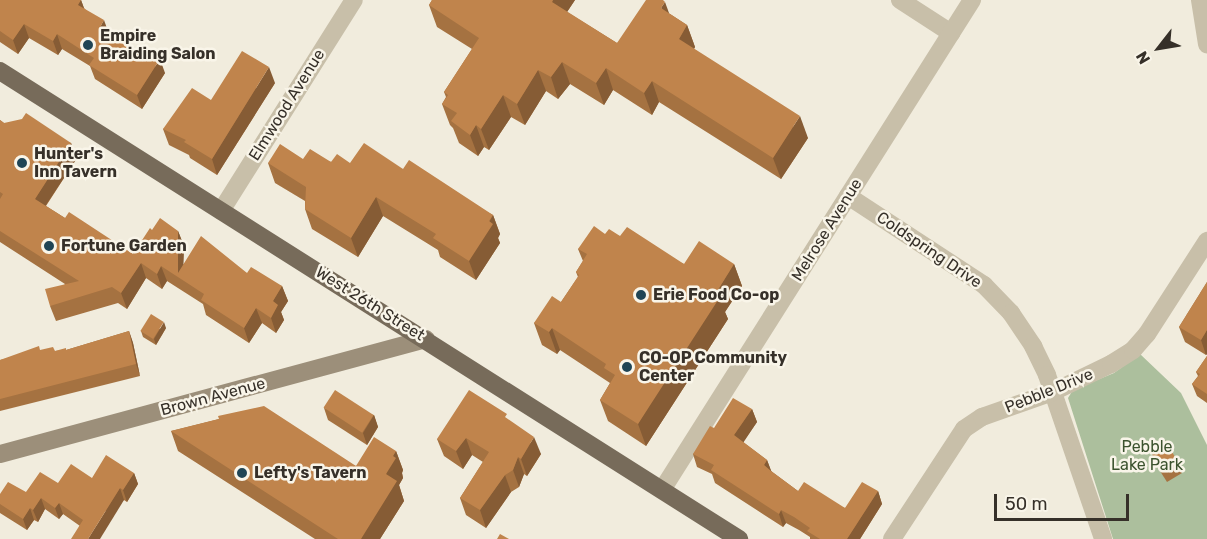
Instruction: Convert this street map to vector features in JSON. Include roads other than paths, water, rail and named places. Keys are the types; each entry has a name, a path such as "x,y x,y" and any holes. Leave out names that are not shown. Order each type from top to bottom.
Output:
{"main road":[{"name":"West 26th Street","path":"0,71 739,539"}],"street":[{"name":"Elmwood Avenue","path":"221,211 354,0"},
{"path":"900,0 951,33"},
{"name":"Melrose Avenue","path":"662,490 972,0"},
{"path":"1200,0 1207,44"},
{"name":"Coldspring Drive","path":"848,196 968,274 991,292 1011,313 1028,338 1053,392 1103,539"},
{"name":"Pebble Drive","path":"892,539 964,429 982,417 1053,392 1111,364 1133,350 1147,334 1207,241"},
{"name":"Brown Avenue","path":"0,453 426,339"}],"place":[{"name":"Empire Braiding Salon","path":"88,45"},
{"name":"Hunter's Inn Tavern","path":"22,163"},
{"name":"Fortune Garden","path":"49,246"},
{"name":"Erie Food Co-op","path":"641,295"},
{"name":"CO-OP Community Center","path":"627,367"},
{"name":"Lefty's Tavern","path":"242,473"}],"park label":[{"name":"Pebble Lake Park","path":"1147,456"}]}
